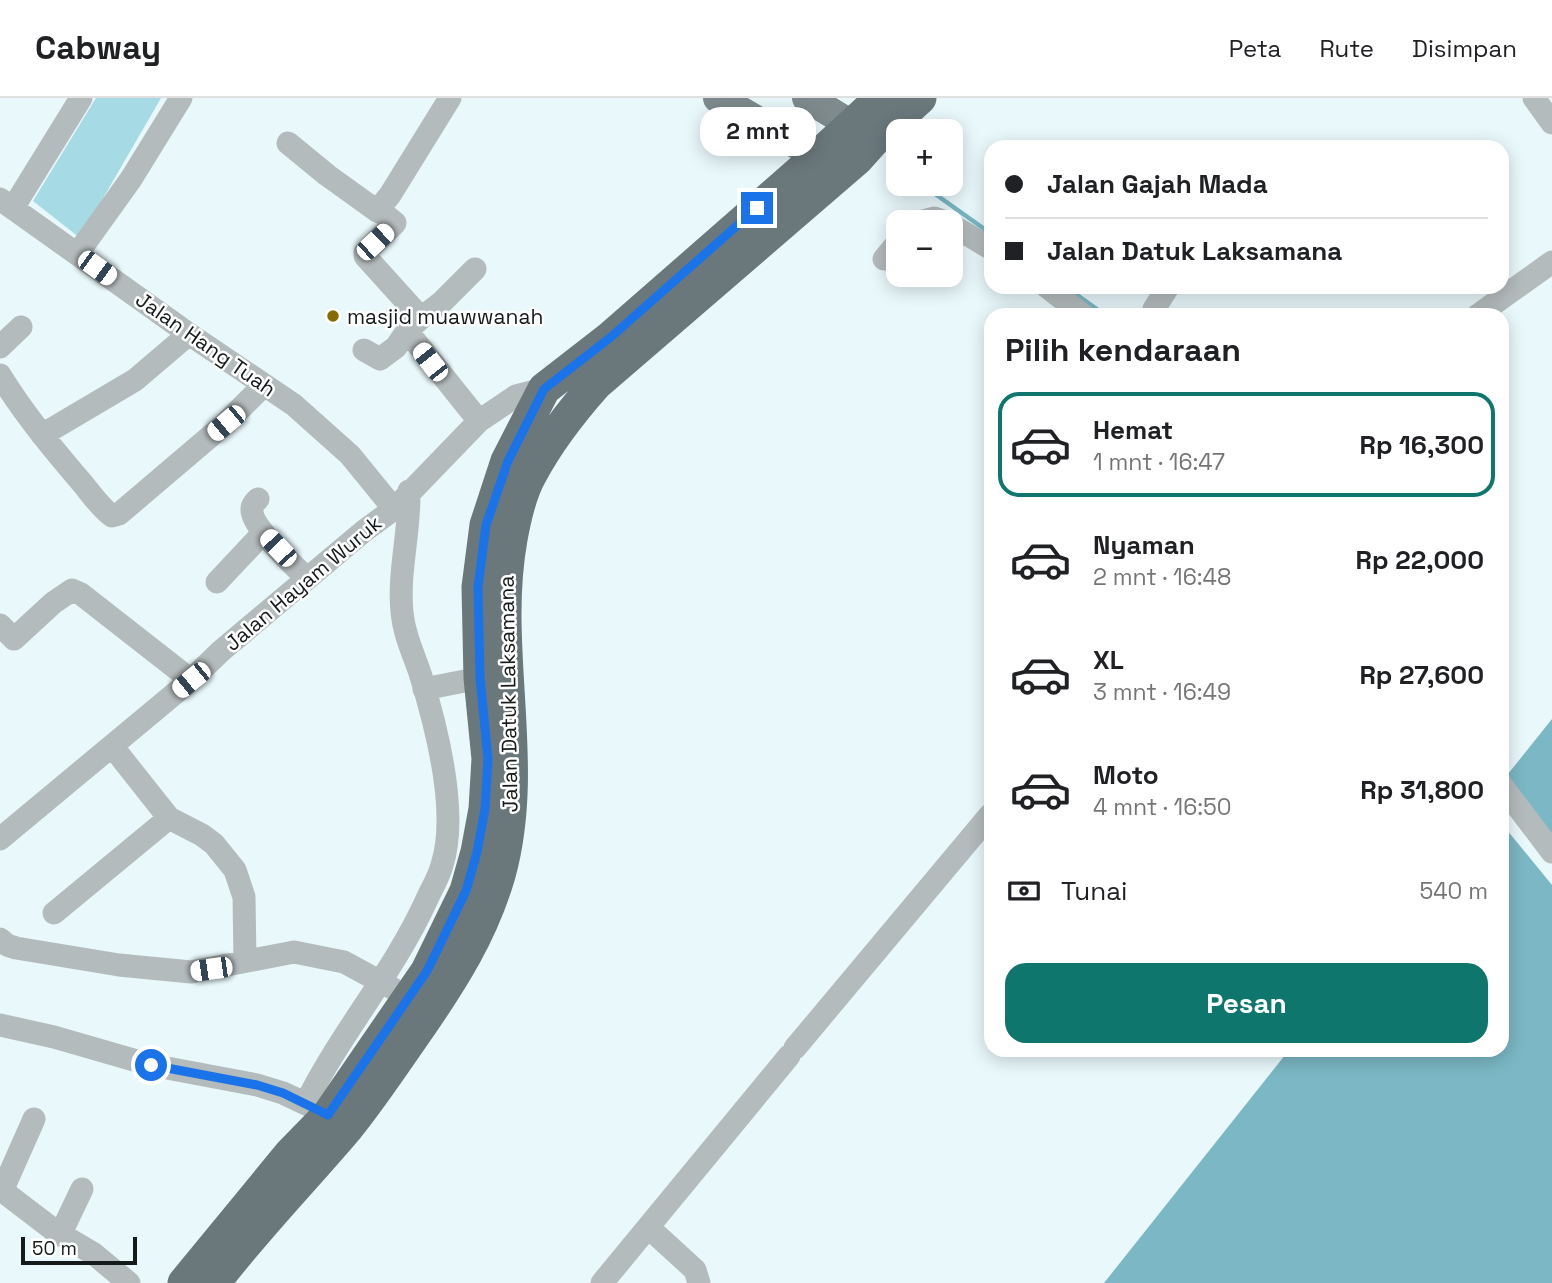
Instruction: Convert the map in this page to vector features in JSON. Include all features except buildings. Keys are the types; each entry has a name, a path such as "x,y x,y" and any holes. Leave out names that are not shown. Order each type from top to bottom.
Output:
{"highway":[{"name":"Jalan Datuk Laksamana","path":"863,132 881,98"},
{"name":"Jalan Datuk Laksamana","path":"184,1283 290,1154 317,1109 390,1047 457,974 485,916 499,873 511,805 512,754 503,622 505,571 514,517 530,475 578,405 596,384 863,132 920,98"},
{"name":"Jalan Datuk Laksamana","path":"214,1283 350,1124 390,1047 395,989 419,951 466,891 485,809 488,759 480,678 478,587 486,525 508,461 544,389 830,163"}],"main road":[{"path":"718,98 830,163"},
{"path":"807,98 863,132"}],"street":[{"path":"6,203 81,98"},
{"path":"78,253 137,169 181,98"},
{"path":"377,211 390,195 450,98"},
{"path":"1534,98 1552,123"},
{"path":"288,143 327,176 395,223 365,256 479,421"},
{"name":"Jalan Hang Tuah","path":"6,203 189,334 294,404 350,455 394,509"},
{"path":"963,232 984,244"},
{"path":"1509,293 1552,262"},
{"path":"364,350 380,359 396,347 414,325 475,269"},
{"path":"1056,294 1074,308"},
{"path":"1488,308 1507,294"},
{"path":"0,347 20,327"},
{"path":"42,435 135,380 189,334"},
{"path":"0,375 42,435 99,503 109,514 115,516 226,423 264,385"},
{"name":"Jalan Hayam Wuruk","path":"0,839 191,680 221,651 363,531 394,509 479,421 516,396 544,389"},
{"path":"409,491 410,517 401,586 402,613 438,738 449,829 443,865 419,951"},
{"path":"258,499 252,506 252,512 263,533 307,579"},
{"path":"217,582 263,533"},
{"path":"0,625 14,639 53,603 72,590 134,634 191,680"},
{"path":"424,689 480,678"},
{"path":"113,746 169,818 214,844 234,870 244,897 245,961"},
{"path":"1509,795 1552,852"},
{"path":"54,913 169,818"},
{"path":"602,1283 984,823"},
{"path":"0,939 16,948 191,972 295,951 344,962 395,989 330,1057 317,1109 257,1085 151,1065 54,1037 0,1025"},
{"path":"34,1119 1,1190 94,1254 129,1283"},
{"path":"61,1233 82,1189"},
{"path":"648,1227 695,1270 699,1283"}],"shaded area":[{"path":"96,98 161,98 80,238 33,201"},
{"path":"1552,719 1552,1283 1104,1283 1283,1057 1509,1057 1509,773"}],"pier":[{"path":"1509,787 1552,838 1552,885 1509,833"}],"waterway":[{"path":"938,196 984,229"},
{"path":"1076,294 1095,308"}],"place":[{"name":"masjid muawwanah","path":"333,316"}],"route":[{"path":"151,1065 257,1085 283,1093 328,1115 427,971 466,891 477,852 485,809 488,759 480,678 478,587 486,525 492,501 508,461 544,389 611,337 757,208"}]}
